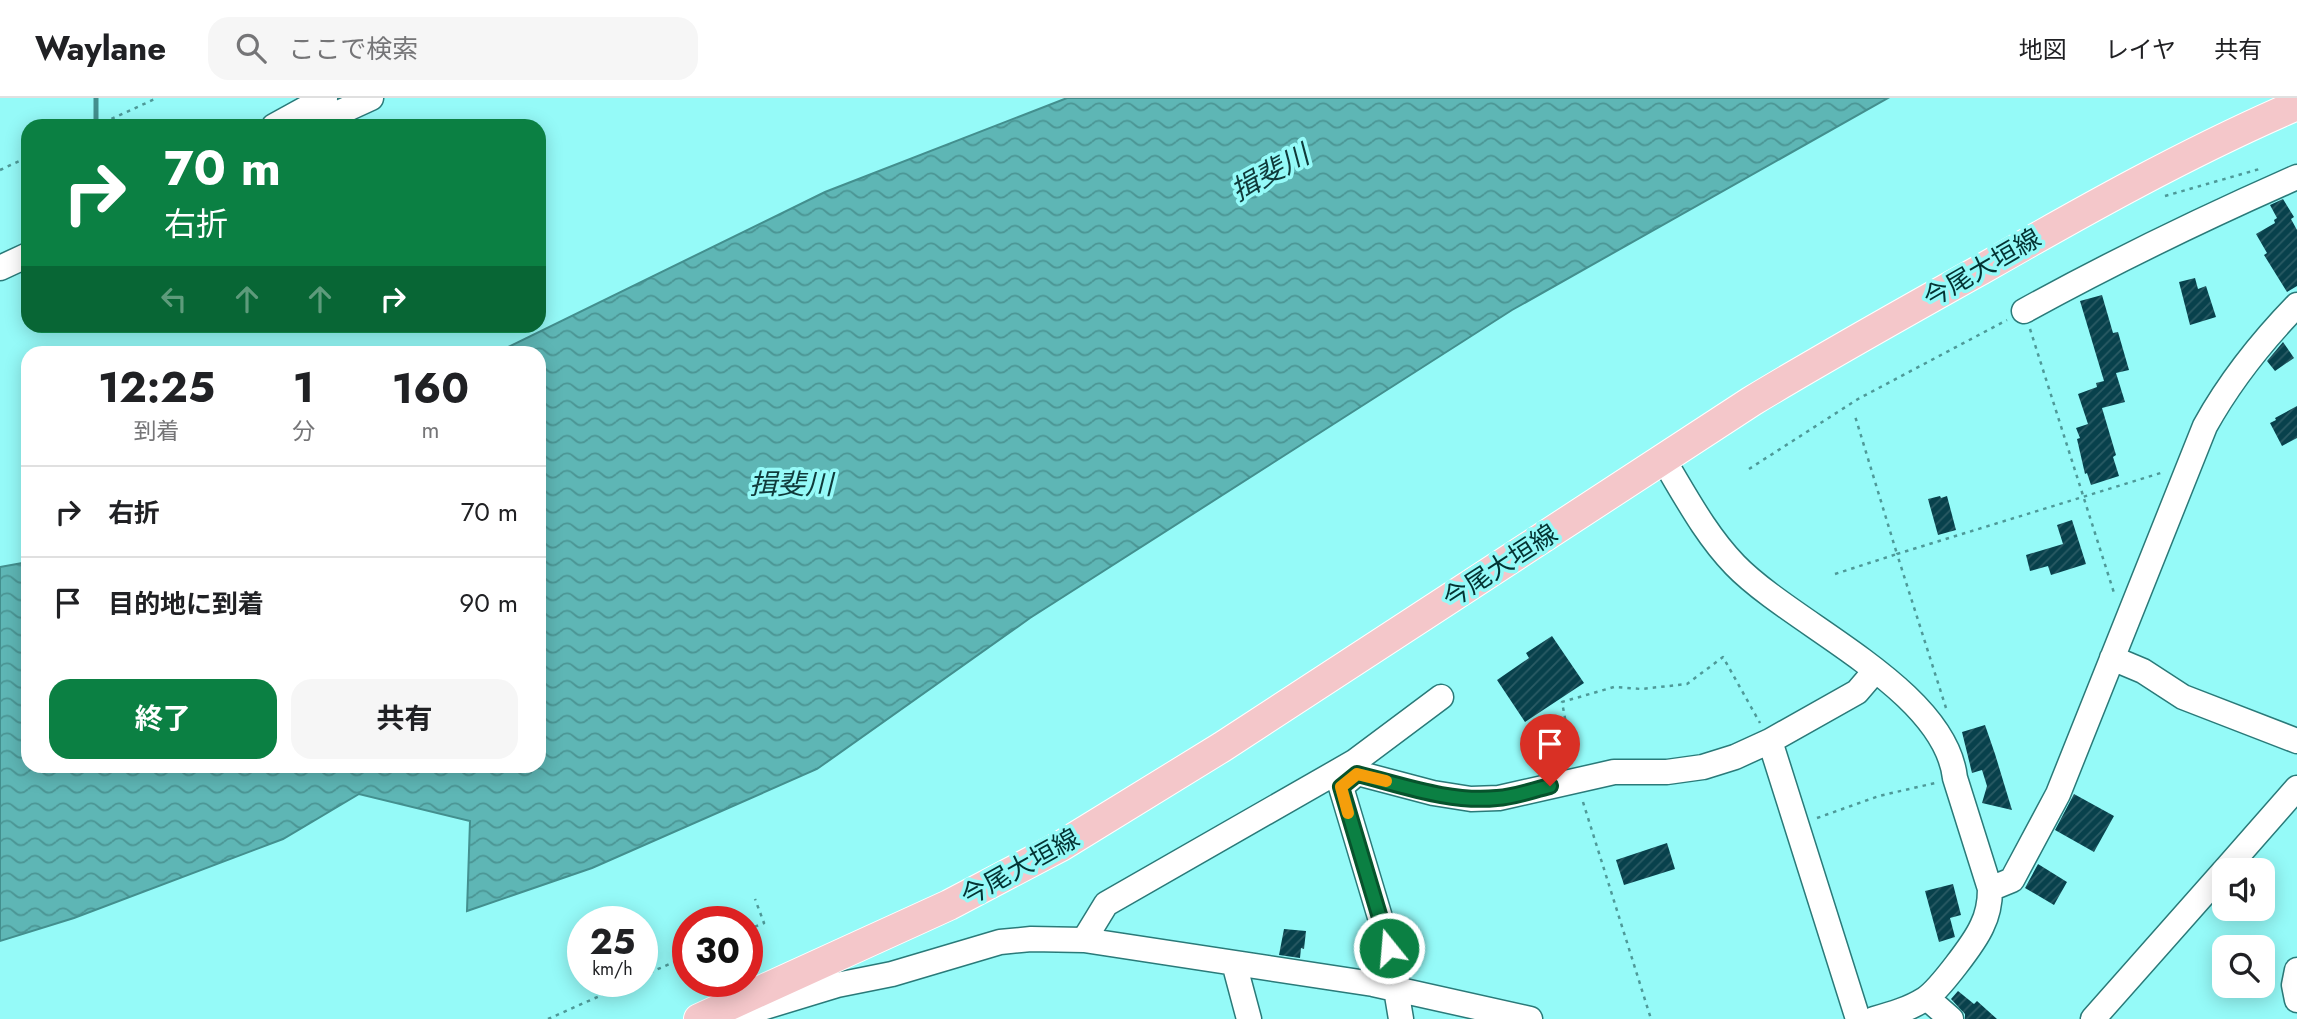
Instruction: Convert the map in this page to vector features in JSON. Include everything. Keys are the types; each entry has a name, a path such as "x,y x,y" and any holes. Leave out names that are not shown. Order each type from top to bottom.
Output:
{"main road":[{"name":"今尾大垣線","path":"710,1015 949,905 1061,846 1255,726 1796,374 2070,218 2193,153 2297,105"}],"street":[{"path":"287,119 325,98"},
{"path":"325,119 371,98"},
{"path":"2024,311 2200,219 2297,177"},
{"path":"0,268 21,258"},
{"path":"1990,889 2012,880 2052,806 2205,426 2222,394 2297,305"},
{"path":"1663,459 1720,548 1735,565 1909,699 1932,725 1954,764 1955,778 1990,889 1990,903 1982,928 1927,998 1899,1012 1874,1019"},
{"path":"2112,658 2143,671 2183,697 2297,741"},
{"path":"1401,1019 1396,989 1397,975 1341,787 1357,774 1433,793 1471,799 1499,798 1614,772 1667,772 1703,767 1735,757 1770,741 1857,692 1875,671"},
{"path":"1084,940 1106,904 1353,762 1441,696"},
{"path":"1770,741 1858,1019"},
{"path":"2236,858 2297,788"},
{"path":"2093,1019 2212,885"},
{"path":"710,1015 742,1014 837,985 892,974 1000,942 1031,939 1084,940 1234,963 1396,989 1530,1019"},
{"path":"1234,963 1249,1019"},
{"path":"2297,970 2294,985 2297,1000"},
{"path":"1927,998 1951,1019"}],"path":[{"path":"111,119 157,98"},
{"path":"0,170 21,160"},
{"path":"2156,199 2271,166"},
{"path":"1749,468 1858,399 2024,311 2119,610 2129,618"},
{"path":"1855,416 1947,710 1932,725"},
{"path":"1835,574 2084,495 2178,468 2188,470"},
{"path":"1797,825 1879,796 1955,778"},
{"path":"755,899 758,906"},
{"path":"548,1019 597,997"}],"water":[{"name":"揖斐川","path":"1067,98 1888,98 1512,310 1030,618 817,769 592,868 467,911 470,821 359,794 283,839 74,918 0,941 0,567 21,563 21,773 546,773 546,346 510,346 537,333 546,333 546,329 825,192"}],"building":[{"path":"2283,199 2294,217 2291,219 2297,230 2297,286 2287,292 2264,255 2267,253 2256,234 2275,223 2277,218 2270,205"},
{"path":"2195,278 2198,289 2206,286 2216,317 2190,325 2179,282"},
{"path":"2102,295 2113,333 2118,332 2129,370 2116,373 2125,402 2102,408 2116,455 2113,457 2119,476 2091,485 2087,473 2085,474 2077,439 2080,438 2076,428 2088,424 2078,394 2097,387 2096,383 2104,381 2080,301"},
{"path":"2283,342 2294,358 2275,371 2267,361"},
{"path":"2297,406 2297,438 2282,446 2270,423"},
{"path":"1947,496 1956,530 1938,535 1928,499"},
{"path":"2072,520 2086,564 2051,575 2048,566 2030,571 2026,555 2063,544 2057,525"},
{"path":"1552,636 1584,683 1525,722 1497,680 1529,658 1526,653"},
{"path":"1985,725 2012,810 1982,803 1987,786 1982,770 1972,773 1962,732"},
{"path":"2074,794 2114,816 2094,852 2055,830"},
{"path":"1667,843 1675,869 1624,885 1616,860"},
{"path":"2038,864 2067,882 2054,905 2025,888"},
{"path":"1953,884 1961,915 1950,918 1955,937 1939,942 1925,891"},
{"path":"1284,929 1306,931 1300,958 1279,955"},
{"path":"1958,991 1974,1004 1977,1001 1997,1019 1965,1019 1965,1014 1951,999"}],"waterway":[{"path":"96,98 96,119"}],"slow traffic":[{"path":"1348,813 1341,787 1357,774 1386,781"}],"route":[{"path":"1389,948 1341,787 1357,774 1433,793 1471,799 1499,798 1550,786"}]}
